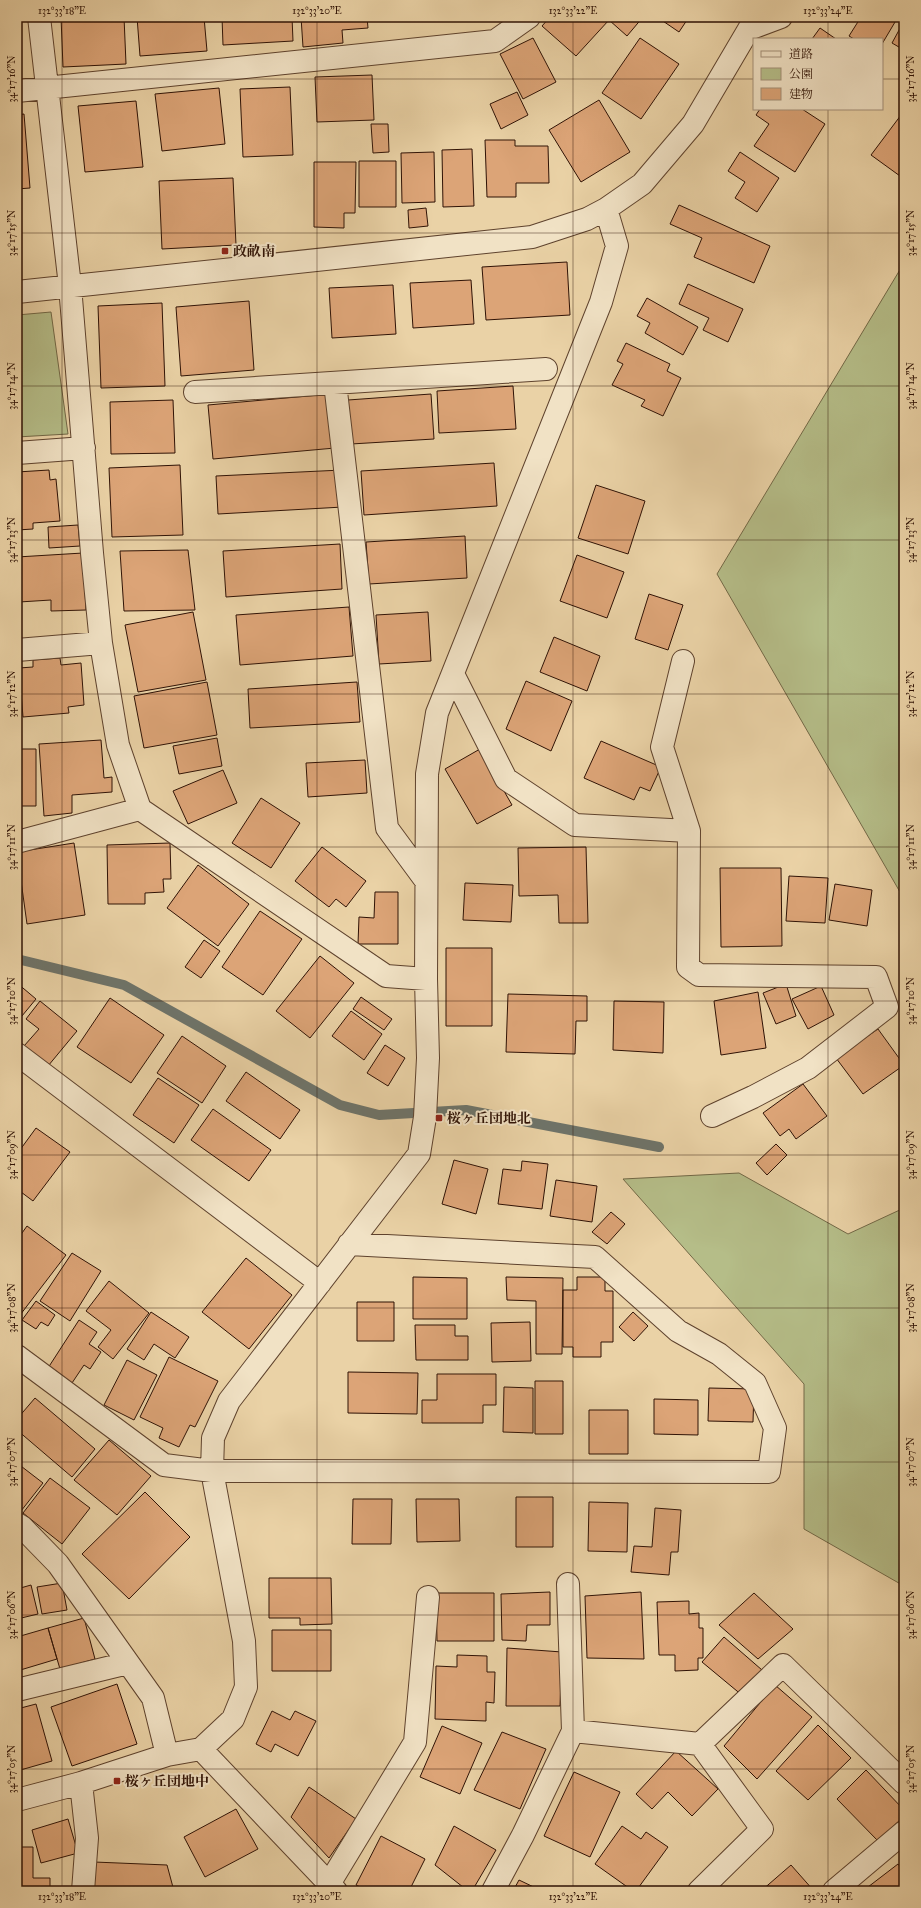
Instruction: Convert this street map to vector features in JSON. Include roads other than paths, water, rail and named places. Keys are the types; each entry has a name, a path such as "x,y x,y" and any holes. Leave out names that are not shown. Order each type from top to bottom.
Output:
{"street":[{"path":"39,17 70,286 101,643 118,745 140,809 386,976 426,979"},
{"path":"17,91 495,41 529,17"},
{"path":"17,292 532,237 587,219 606,209 642,184 693,124 753,23 782,17"},
{"path":"17,1800 81,1783 167,1755 201,1749 233,1719 246,1687 244,1641 212,1470 213,1438 229,1401 419,1154 425,1116 428,1058 426,979 427,774 438,713 601,302 617,246 606,209"},
{"path":"195,392 546,369"},
{"path":"335,383 388,828 426,881"},
{"path":"17,453 84,448"},
{"path":"17,650 101,643"},
{"path":"683,661 662,747 689,830 688,967 699,976 876,977 886,1007 808,1068 753,1097 712,1116"},
{"path":"453,674 506,778 575,825 689,830"},
{"path":"17,842 140,809"},
{"path":"17,1054 320,1283"},
{"path":"17,1356 164,1465 212,1470 769,1472 775,1428 755,1383 719,1354 678,1331 594,1257 349,1244"},
{"path":"17,1524 26,1540 58,1564 153,1698 167,1755"},
{"path":"493,1891 523,1835 573,1730 568,1584"},
{"path":"201,1749 332,1887 415,1742 428,1597"},
{"path":"17,1690 128,1663"},
{"path":"700,1744 783,1665 904,1783"},
{"path":"573,1730 700,1744 762,1829 699,1891"},
{"path":"81,1783 87,1838 83,1891"},
{"path":"834,1891 902,1837"}],"waterway":[{"path":"17,959 124,985 340,1105 379,1115 466,1110 659,1147"}],"place":[{"name":"政畝南","path":"225,251"},
{"name":"桜ヶ丘団地北","path":"439,1118"},
{"name":"桜ヶ丘団地中","path":"117,1781"}]}
